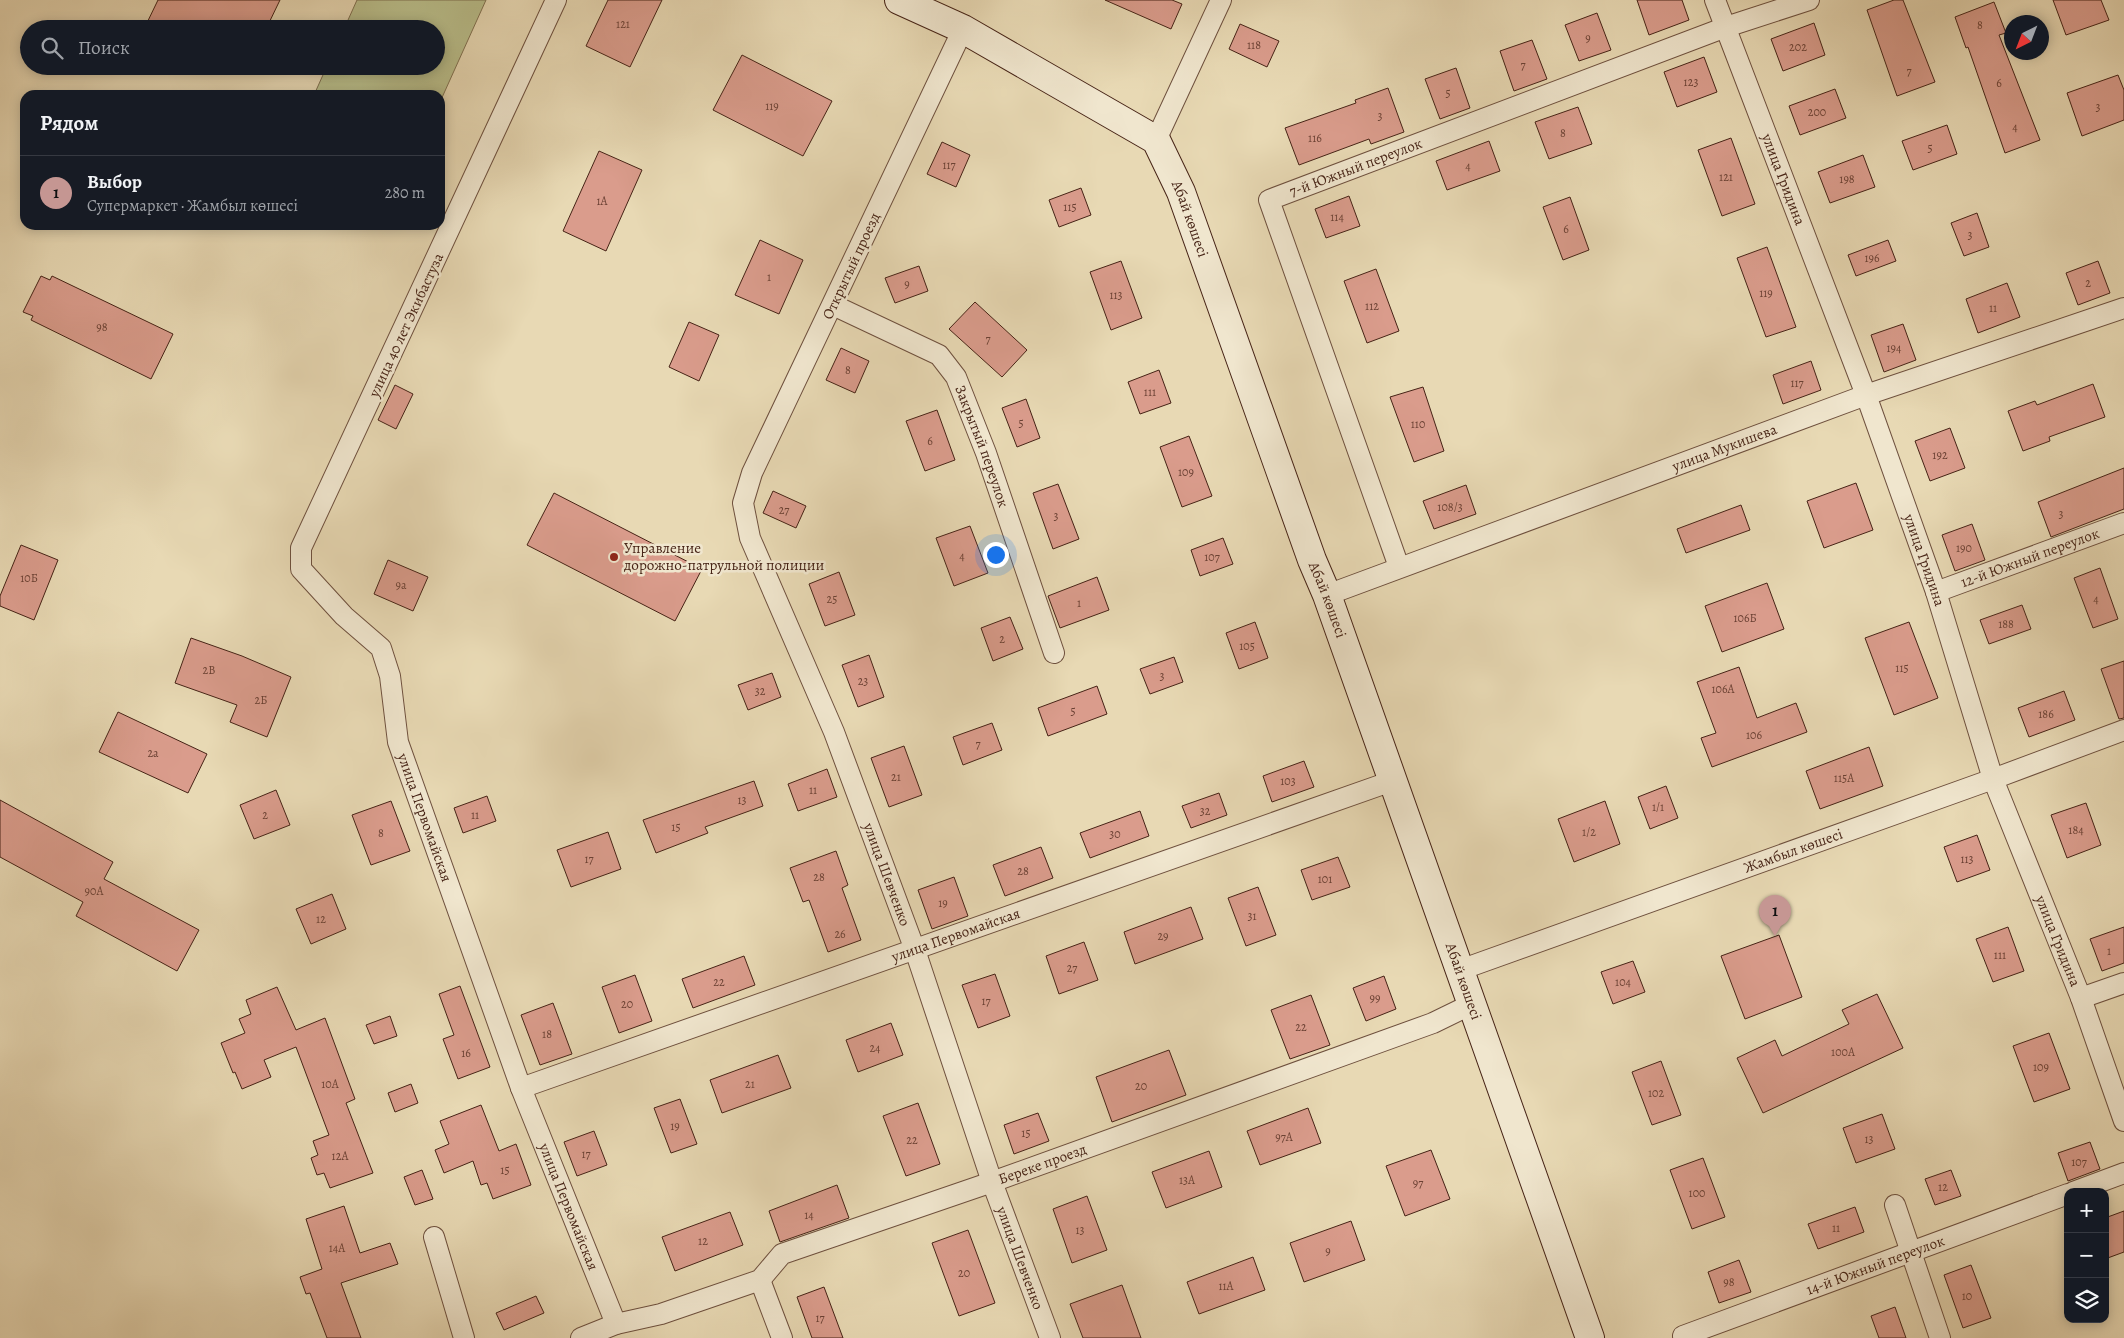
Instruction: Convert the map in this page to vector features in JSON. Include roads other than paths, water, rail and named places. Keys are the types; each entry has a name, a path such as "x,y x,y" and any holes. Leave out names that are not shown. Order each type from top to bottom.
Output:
{"street":[{"name":"улица 40 лет Экибастуза","path":"301,569 302,548 556,0"},
{"path":"899,0 963,29 1156,140 1221,0"},
{"name":"улица Гридина","path":"1716,0 1866,395 1936,592 1993,779 2081,998 2124,1121"},
{"name":"7-й Южный переулок","path":"1399,567 1269,200 1726,27 1809,0"},
{"name":"Открытый проезд","path":"743,503 752,473 963,29"},
{"name":"Абай көшесі","path":"1156,140 1181,192 1312,560 1327,595 1590,1338"},
{"name":"Закрытый переулок","path":"833,305 939,355 956,377 986,453 1054,653"},
{"name":"улица Мукишева","path":"1327,595 1866,395 2124,308"},
{"name":"улица Шевченко","path":"743,503 750,538 834,732 915,950 992,1182 1050,1338"},
{"name":"12-й Южный переулок","path":"1936,592 2124,523"},
{"name":"улица Первомайская","path":"301,569 344,616 381,648 390,676 398,742 521,1088 616,1324"},
{"name":"Жамбыл көшесі","path":"1460,970 1993,779 2124,730"},
{"name":"улица Первомайская","path":"521,1088 1392,781"},
{"path":"2081,998 2124,983"},
{"name":"Береке проезд","path":"760,1280 782,1254 992,1182 1433,1023 1472,1004"},
{"path":"2085,1188 2124,1173"},
{"name":"14-й Южный переулок","path":"1682,1336 2064,1195"},
{"path":"1895,1204 1940,1338"},
{"path":"434,1236 464,1338"},
{"path":"581,1338 616,1324 661,1314 760,1280 782,1338"}],"place":[{"name":"Управление дорожно-патрульной полиции","path":"614,557"},
{"name":"Выбор","path":"1775,936"}]}
